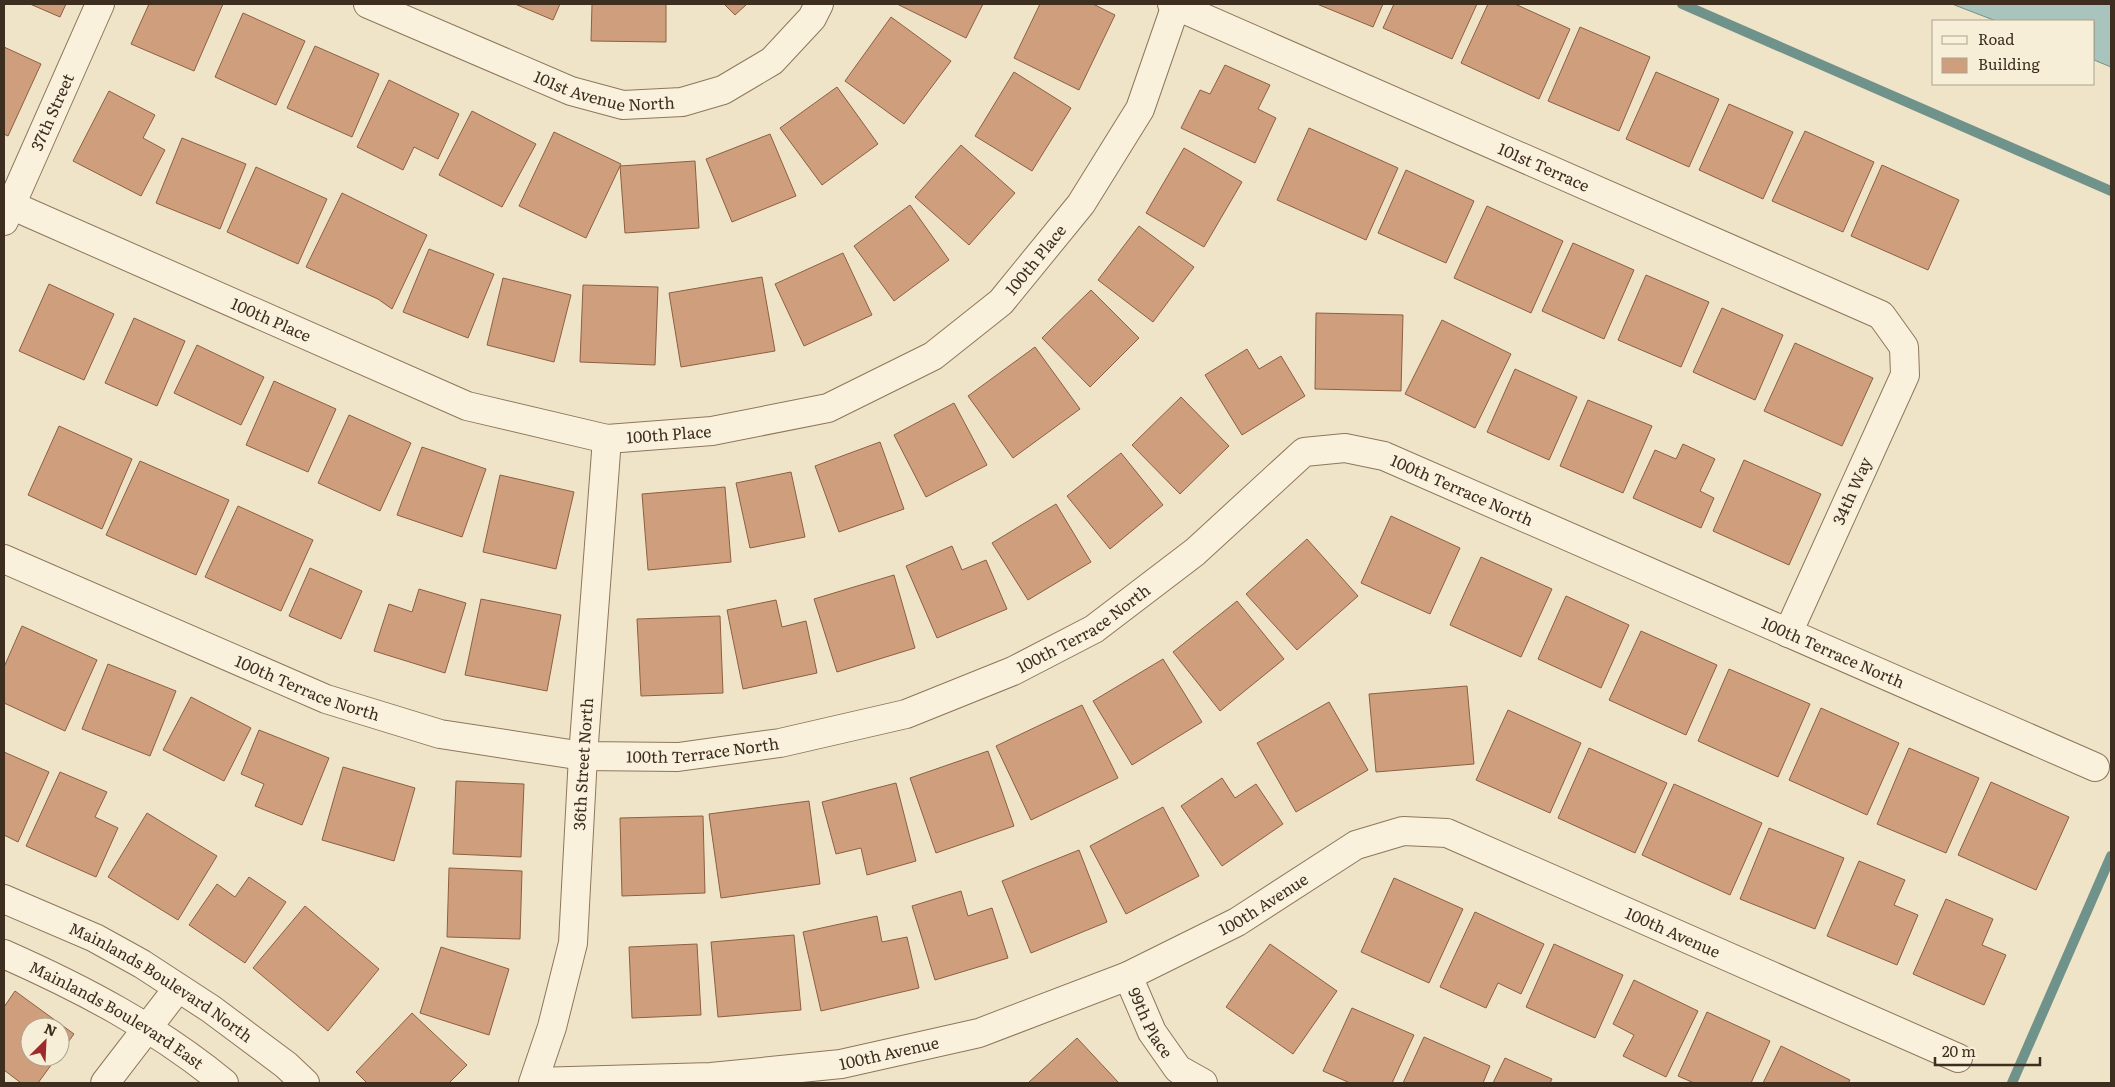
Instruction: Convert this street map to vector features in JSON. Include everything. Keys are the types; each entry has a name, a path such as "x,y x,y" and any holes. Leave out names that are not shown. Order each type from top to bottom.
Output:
{"street":[{"name":"37th Street","path":"6,209 100,4"},
{"name":"101st Avenue North","path":"368,4 571,91 623,105 682,102 723,90 772,62 812,18 819,4"},
{"name":"100th Place","path":"6,209 467,406 607,438 712,430 828,408 932,356 1001,302 1081,204 1140,109 1174,5"},
{"name":"101st Terrace","path":"1174,5 1880,315 1904,347"},
{"name":"34th Way","path":"1788,632 1904,375 1904,347"},
{"name":"36th Street North","path":"534,1082 552,1027 573,943 583,756 607,438"},
{"name":"100th Terrace North","path":"4,558 326,699 440,734 583,756 678,756 780,743 906,714 1013,671 1094,629 1195,552 1304,452 1345,448 1384,456 2095,767"},
{"name":"100th Avenue","path":"534,1082 711,1077 841,1064 979,1033 1128,976 1237,922 1356,845 1403,831 1448,833 1958,1058"},
{"name":"Mainlands Boulevard North","path":"4,899 95,938 142,964 211,1009 286,1066 305,1083"},
{"name":"Mainlands Boulevard East","path":"4,954 67,982 147,1027 224,1083"},
{"name":"99th Place","path":"1128,976 1152,1032 1178,1069 1204,1083"},
{"path":"105,1083 178,988"}],"water":[{"path":"1952,4 2111,4 2111,67 2095,60 2095,20 1993,20"}],"building":[{"path":"30,4 66,4 60,17"},
{"path":"149,4 223,4 194,71 131,44"},
{"path":"515,4 560,4 553,20"},
{"path":"592,4 666,4 666,42 591,41"},
{"path":"724,4 747,4 735,15"},
{"path":"897,4 983,4 966,38"},
{"path":"1040,4 1093,4 1115,15 1079,90 1014,58"},
{"path":"1317,4 1383,4 1373,27"},
{"path":"1394,4 1477,4 1452,59 1383,28"},
{"path":"1488,4 1515,4 1570,29 1539,99 1461,63"},
{"path":"243,13 305,41 276,105 215,77"},
{"path":"891,17 951,61 904,124 845,81"},
{"path":"1580,27 1650,57 1619,131 1548,101"},
{"path":"315,46 379,74 352,137 287,108"},
{"path":"4,47 41,64 8,136 4,134"},
{"path":"1225,65 1270,85 1258,109 1276,118 1255,163 1181,128 1200,90 1210,94"},
{"path":"1014,72 1071,108 1032,171 975,136"},
{"path":"1656,72 1719,99 1689,167 1626,139"},
{"path":"389,80 459,114 438,159 414,147 403,170 357,147"},
{"path":"837,87 878,144 822,185 780,128"},
{"path":"109,91 155,115 143,138 165,150 141,196 73,161"},
{"path":"1729,104 1793,132 1763,199 1699,170"},
{"path":"472,111 536,144 502,207 439,175"},
{"path":"1309,128 1398,168 1366,240 1277,200"},
{"path":"1805,131 1874,162 1843,232 1772,201"},
{"path":"554,132 621,164 586,238 519,206"},
{"path":"770,134 796,196 732,222 706,159"},
{"path":"182,138 246,164 220,229 156,203"},
{"path":"961,145 1015,193 969,245 915,197"},
{"path":"1184,148 1242,182 1204,247 1146,213"},
{"path":"695,161 699,228 625,233 620,166"},
{"path":"1882,165 1959,200 1928,270 1851,236"},
{"path":"256,167 327,199 298,264 227,232"},
{"path":"1406,170 1474,201 1446,263 1378,233"},
{"path":"342,193 427,235 392,309 378,299 306,267"},
{"path":"910,205 949,260 894,301 854,246"},
{"path":"1487,206 1563,241 1531,313 1454,278"},
{"path":"1139,226 1194,267 1153,322 1098,280"},
{"path":"1573,243 1634,270 1604,339 1542,311"},
{"path":"429,249 494,274 468,338 403,312"},
{"path":"843,253 872,315 804,346 775,284"},
{"path":"1646,275 1709,302 1681,367 1618,340"},
{"path":"762,277 775,351 681,367 669,293"},
{"path":"503,278 571,295 554,362 487,345"},
{"path":"49,284 114,314 84,380 19,351"},
{"path":"583,285 658,287 655,365 580,362"},
{"path":"1091,290 1139,338 1090,387 1042,338"},
{"path":"1722,308 1783,335 1755,400 1693,372"},
{"path":"1316,313 1403,315 1401,391 1315,389"},
{"path":"134,318 185,341 157,406 105,383"},
{"path":"1442,320 1511,354 1475,428 1405,394"},
{"path":"1795,343 1873,378 1842,446 1764,411"},
{"path":"197,345 264,377 241,425 174,393"},
{"path":"1035,347 1080,409 1013,458 968,396"},
{"path":"1247,349 1259,369 1281,356 1305,396 1242,435 1205,375"},
{"path":"1515,369 1577,397 1549,460 1487,432"},
{"path":"274,381 336,409 308,472 246,445"},
{"path":"1181,397 1229,446 1180,494 1132,445"},
{"path":"1588,400 1652,426 1623,493 1560,466"},
{"path":"954,403 987,465 926,497 894,435"},
{"path":"349,415 411,443 380,511 318,483"},
{"path":"59,426 132,459 102,529 28,495"},
{"path":"880,442 904,509 839,532 815,466"},
{"path":"1683,444 1715,459 1700,491 1714,498 1701,528 1633,498 1655,450 1676,459"},
{"path":"422,447 486,469 462,537 397,515"},
{"path":"1121,453 1163,505 1110,549 1067,496"},
{"path":"1744,460 1821,494 1789,565 1713,531"},
{"path":"140,461 229,500 196,575 106,535"},
{"path":"791,472 805,537 750,548 736,483"},
{"path":"500,475 574,492 556,569 483,552"},
{"path":"725,487 731,562 648,570 642,494"},
{"path":"1056,504 1091,562 1028,600 992,543"},
{"path":"238,506 313,540 281,611 205,577"},
{"path":"1391,516 1460,548 1430,614 1361,583"},
{"path":"1307,539 1358,596 1297,650 1246,594"},
{"path":"952,546 962,570 986,560 1007,609 937,638 906,566"},
{"path":"1481,557 1552,589 1521,657 1450,625"},
{"path":"310,568 362,591 341,639 289,616"},
{"path":"894,575 915,648 837,672 814,599"},
{"path":"419,589 466,603 445,673 374,651 389,604 412,612"},
{"path":"1566,596 1629,625 1601,688 1538,659"},
{"path":"481,599 561,615 547,691 465,675"},
{"path":"776,600 782,627 806,621 817,673 743,689 727,610"},
{"path":"1237,601 1284,659 1220,711 1173,652"},
{"path":"720,616 723,693 641,696 637,619"},
{"path":"22,626 97,660 65,731 4,703 4,667"},
{"path":"1641,631 1717,665 1686,735 1609,700"},
{"path":"1163,659 1202,722 1132,765 1093,701"},
{"path":"108,664 176,691 150,756 82,729"},
{"path":"1729,669 1810,704 1778,777 1698,741"},
{"path":"1467,686 1474,764 1376,772 1369,694"},
{"path":"191,697 251,728 224,781 163,750"},
{"path":"1329,702 1368,770 1296,812 1257,743"},
{"path":"1082,705 1118,778 1031,820 996,746"},
{"path":"1821,708 1899,743 1867,815 1789,780"},
{"path":"1508,710 1581,743 1550,813 1476,780"},
{"path":"259,730 329,758 302,825 255,806 264,784 241,774"},
{"path":"1589,748 1667,783 1635,853 1558,818"},
{"path":"1909,748 1979,778 1946,853 1877,824"},
{"path":"988,751 1014,826 936,853 910,778"},
{"path":"4,752 49,772 18,842 4,835"},
{"path":"343,767 415,788 394,861 322,840"},
{"path":"60,772 107,792 95,817 118,828 96,877 26,846"},
{"path":"1222,778 1235,798 1256,784 1283,824 1222,866 1181,806"},
{"path":"456,781 524,784 521,857 453,854"},
{"path":"1991,782 2069,817 2036,890 1958,855"},
{"path":"896,783 916,861 867,875 861,848 836,854 822,802"},
{"path":"1674,784 1762,823 1730,895 1642,855"},
{"path":"809,801 820,884 721,898 709,814"},
{"path":"1163,807 1199,876 1126,914 1090,846"},
{"path":"147,813 217,856 178,920 108,877"},
{"path":"703,816 705,893 622,896 620,818"},
{"path":"1769,828 1844,858 1815,929 1740,899"},
{"path":"1079,850 1107,922 1031,953 1002,881"},
{"path":"1859,861 1905,880 1894,905 1918,915 1897,965 1827,936"},
{"path":"449,868 522,871 520,939 447,937"},
{"path":"249,877 286,902 245,963 189,925 217,884 235,897"},
{"path":"1394,878 1463,909 1429,983 1361,952"},
{"path":"961,891 968,916 992,908 1008,958 935,980 912,906"},
{"path":"1946,899 1993,919 1982,945 2006,955 1984,1005 1913,974"},
{"path":"305,906 379,969 328,1031 253,968"},
{"path":"1475,912 1544,944 1521,994 1498,983 1486,1008 1440,987"},
{"path":"877,916 882,942 907,937 919,988 821,1011 803,932"},
{"path":"794,935 801,1010 718,1017 711,942"},
{"path":"697,944 701,1015 632,1018 629,947"},
{"path":"1270,944 1337,991 1293,1054 1226,1007"},
{"path":"1554,944 1623,975 1595,1038 1526,1007"},
{"path":"441,947 509,969 489,1035 420,1013"},
{"path":"1634,980 1698,1011 1666,1077 1623,1056 1634,1035 1613,1024"},
{"path":"15,991 51,1017 20,1017 20,1067 50,1067 38,1083 21,1083 4,1070 4,1007"},
{"path":"1352,1008 1414,1035 1392,1083 1350,1083 1323,1071"},
{"path":"1707,1012 1770,1041 1751,1083 1694,1083 1678,1076"},
{"path":"412,1013 467,1065 449,1083 367,1083 356,1072"},
{"path":"70,1031 74,1034 70,1039"},
{"path":"1424,1037 1490,1066 1483,1083 1403,1083"},
{"path":"1077,1038 1119,1083 1028,1083"},
{"path":"1781,1046 1850,1080 1848,1083 1763,1083"},
{"path":"1505,1058 1552,1079 1550,1083 1493,1083"}],"waterway":[{"path":"1682,4 2111,191"},
{"path":"2012,1083 2111,856"}]}
